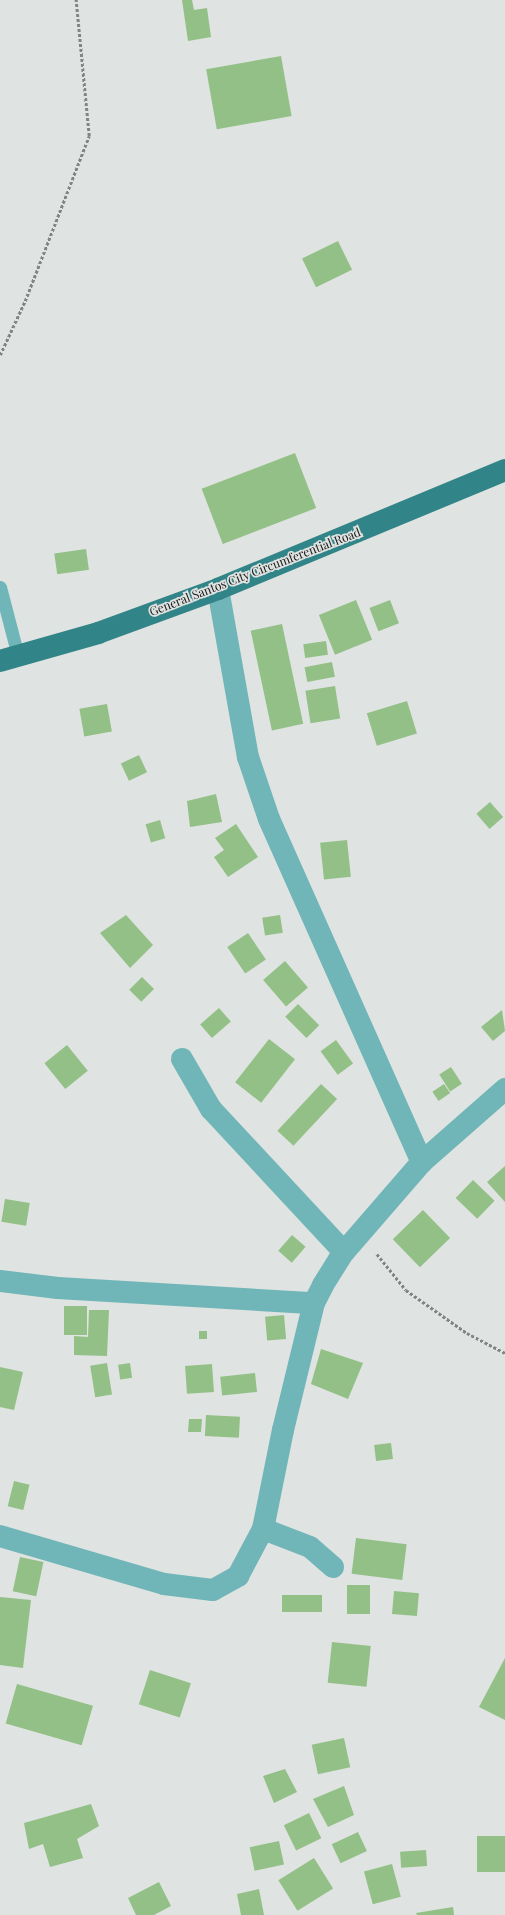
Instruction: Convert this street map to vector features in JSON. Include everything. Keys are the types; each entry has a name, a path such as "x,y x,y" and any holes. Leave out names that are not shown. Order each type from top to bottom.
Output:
{"main road":[{"name":"General Santos City Circumferential Road","path":"9,659 98,633 218,589 505,470"}],"street":[{"path":"218,589 248,756 269,819 422,1162"},
{"path":"182,1059 211,1109 344,1252"},
{"path":"0,1536 164,1584 213,1590 238,1576 263,1529 314,1303 344,1252 422,1162 505,1088"},
{"path":"0,1281 58,1288 314,1303"},
{"path":"263,1529 310,1547 333,1567"}],"lane":[{"path":"0,588 9,659"}],"path":[{"path":"0,355 25,301 89,136 76,0"},
{"path":"360,1234 406,1290 468,1334 505,1353"}],"building":[{"path":"182,0 192,0 194,10 207,8 211,37 188,41"},
{"path":"281,56 292,116 217,129 206,69"},
{"path":"338,241 352,270 316,287 302,259"},
{"path":"295,453 316,508 223,544 202,489"},
{"path":"86,549 89,570 57,574 54,553"},
{"path":"356,600 372,640 335,655 319,615"},
{"path":"390,600 399,623 378,631 369,608"},
{"path":"282,624 303,724 272,730 251,631"},
{"path":"326,641 328,655 305,658 303,644"},
{"path":"332,662 335,677 307,682 305,667"},
{"path":"335,686 340,719 311,723 305,691"},
{"path":"407,701 417,734 377,746 367,713"},
{"path":"107,704 112,732 84,736 79,709"},
{"path":"139,755 147,772 129,781 121,763"},
{"path":"216,794 222,822 190,827 187,801"},
{"path":"490,802 503,817 490,829 476,814"},
{"path":"160,820 165,838 151,842 146,824"},
{"path":"236,824 258,857 228,877 214,857 224,850 215,838"},
{"path":"347,840 351,877 324,880 320,843"},
{"path":"126,915 153,945 130,968 100,933"},
{"path":"280,915 283,933 265,936 262,918"},
{"path":"248,933 266,960 245,974 227,947"},
{"path":"285,961 308,987 286,1006 263,980"},
{"path":"142,977 154,989 141,1002 129,990"},
{"path":"298,1004 319,1025 306,1038 285,1017"},
{"path":"219,1008 231,1022 212,1038 200,1024"},
{"path":"502,1010 505,1031 493,1041 481,1027"},
{"path":"269,1039 295,1059 261,1103 235,1082"},
{"path":"336,1040 353,1063 338,1075 321,1051"},
{"path":"67,1045 88,1071 65,1089 44,1063"},
{"path":"451,1067 462,1084 450,1091 439,1075"},
{"path":"321,1084 337,1099 293,1146 277,1131"},
{"path":"444,1084 450,1093 439,1101 432,1092"},
{"path":"505,1166 505,1202 487,1182"},
{"path":"473,1180 495,1201 477,1219 456,1198"},
{"path":"5,1199 30,1203 26,1226 1,1222"},
{"path":"423,1210 450,1238 420,1267 393,1239"},
{"path":"292,1235 306,1247 292,1263 278,1251"},
{"path":"64,1306 87,1306 87,1335 64,1335"},
{"path":"89,1310 109,1310 107,1356 74,1355 74,1336 88,1337"},
{"path":"284,1315 286,1339 267,1341 265,1317"},
{"path":"199,1331 207,1331 207,1339 199,1339"},
{"path":"321,1349 363,1363 348,1399 311,1384"},
{"path":"107,1363 112,1395 95,1397 90,1366"},
{"path":"130,1363 132,1378 120,1380 118,1365"},
{"path":"212,1364 214,1392 187,1394 185,1366"},
{"path":"0,1367 23,1372 14,1410 0,1407"},
{"path":"255,1373 257,1392 222,1396 220,1377"},
{"path":"206,1415 240,1417 239,1438 205,1436"},
{"path":"189,1419 202,1419 201,1432 188,1432"},
{"path":"391,1443 393,1459 376,1461 374,1445"},
{"path":"14,1481 30,1485 23,1510 8,1506"},
{"path":"356,1538 407,1544 402,1580 352,1574"},
{"path":"20,1557 43,1562 36,1596 13,1591"},
{"path":"347,1585 370,1585 370,1614 347,1614"},
{"path":"394,1591 419,1593 417,1616 392,1614"},
{"path":"282,1595 322,1595 322,1612 282,1612"},
{"path":"0,1597 31,1600 23,1668 0,1665"},
{"path":"332,1642 371,1646 367,1687 328,1683"},
{"path":"505,1658 505,1720 479,1707"},
{"path":"150,1670 191,1683 180,1718 139,1704"},
{"path":"17,1684 93,1706 82,1745 6,1723"},
{"path":"344,1738 350,1767 318,1774 312,1745"},
{"path":"285,1769 297,1792 274,1803 263,1776"},
{"path":"344,1786 354,1815 328,1827 313,1799"},
{"path":"91,1804 99,1826 77,1839 83,1858 50,1867 43,1844 29,1849 24,1823"},
{"path":"309,1813 321,1838 296,1850 284,1825"},
{"path":"358,1832 367,1851 341,1863 332,1844"},
{"path":"477,1836 505,1836 505,1872 477,1872"},
{"path":"279,1841 284,1864 255,1871 250,1847"},
{"path":"426,1850 427,1866 401,1868 400,1852"},
{"path":"314,1858 333,1889 297,1911 278,1880"},
{"path":"392,1864 401,1897 373,1904 364,1872"},
{"path":"159,1882 171,1906 154,1915 136,1915 128,1898"},
{"path":"259,1889 264,1915 241,1915 237,1894"},
{"path":"453,1907 454,1915 417,1915 416,1913"}]}
